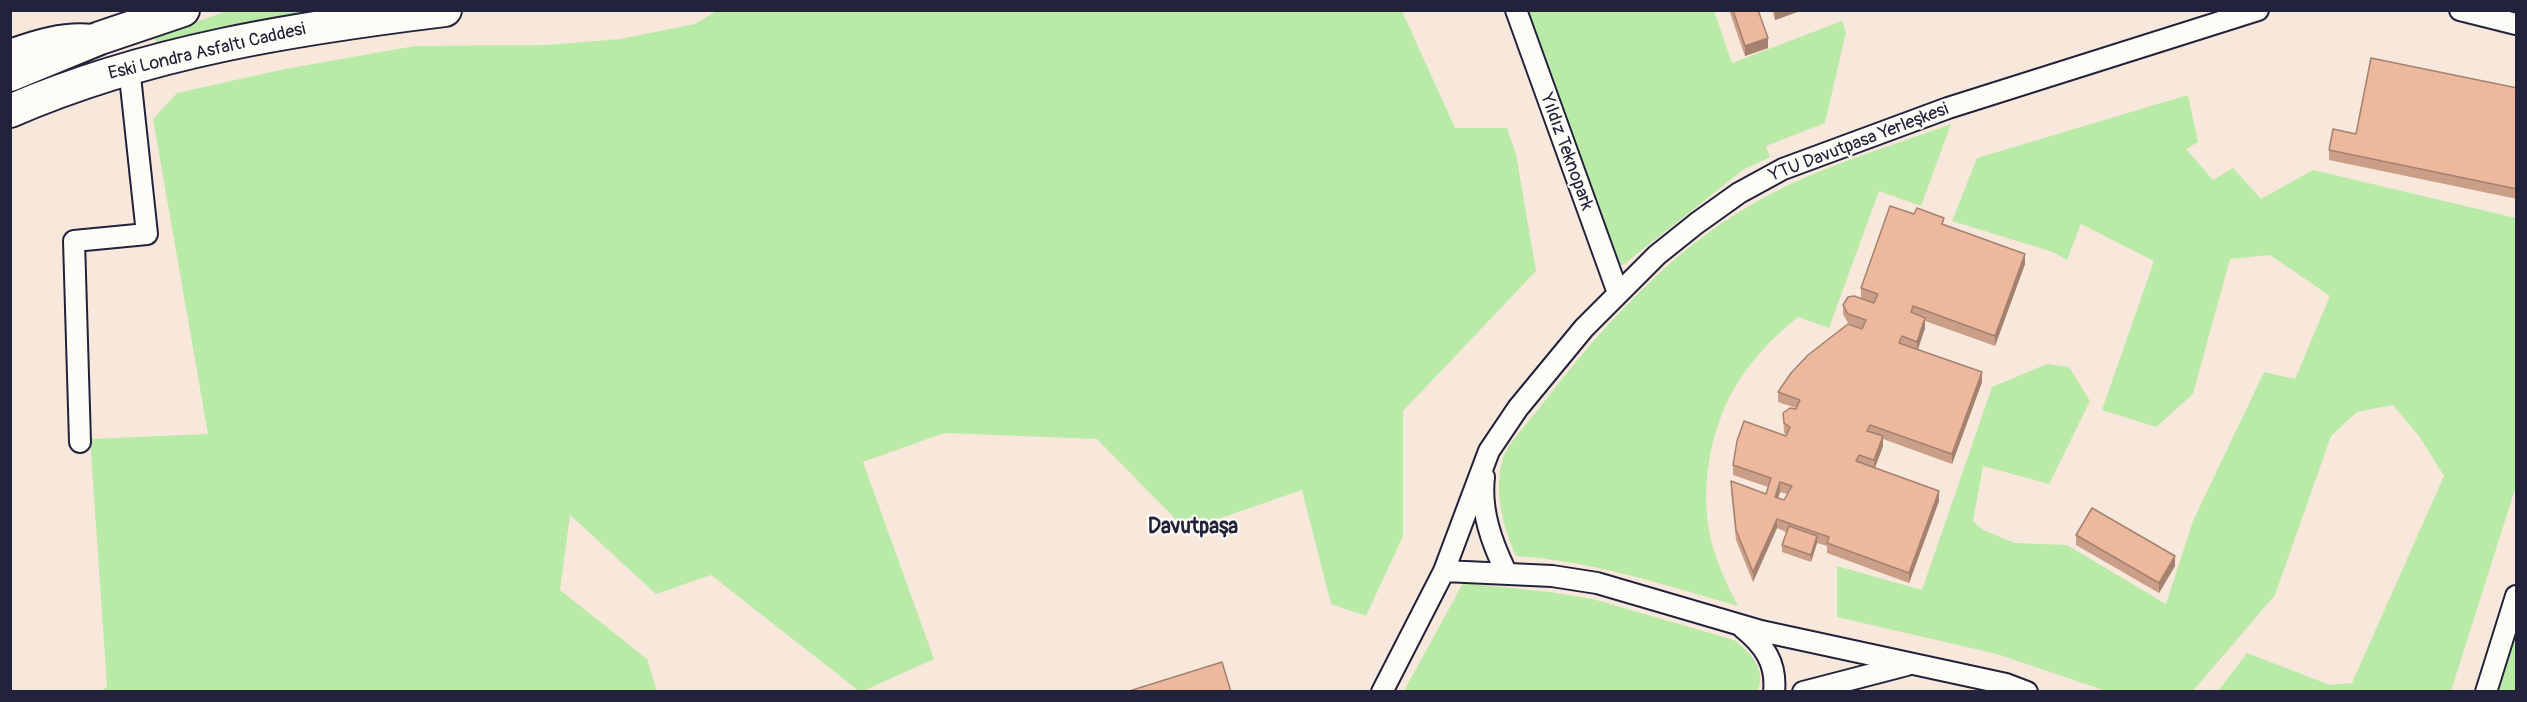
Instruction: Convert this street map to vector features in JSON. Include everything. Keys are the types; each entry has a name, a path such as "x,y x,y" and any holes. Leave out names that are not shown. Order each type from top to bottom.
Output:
{"main road":[{"name":"Eski Londra Asfaltı Caddesi","path":"10,75 100,38 183,10"},
{"name":"Eski Londra Asfaltı Caddesi","path":"10,111 129,67 274,34 445,10"}],"street":[{"name":"Yıldız Teknopark","path":"1516,10 1618,292"},
{"name":"YTU Davutpasa Yerleşkesi","path":"1382,692 1444,571 1489,451 1551,366 1618,292 1657,255 1697,223 1739,194 1783,169 1948,108 2258,10"},
{"path":"2460,10 2517,24"},
{"path":"10,52 51,39 77,35 100,38"},
{"path":"80,442 74,241 147,234 129,67"},
{"name":"YTU Davutpasa Yerleşkesi","path":"1489,451 1484,481 1485,512 1493,544 1506,572"},
{"path":"1444,571 1506,572 1597,583 1738,624 2006,684 2027,692"},
{"path":"2486,692 2517,596"},
{"path":"1738,624 1761,643 1773,664 1774,692"},
{"path":"1803,692 1912,664"}],"green space":[{"path":"718,10 1402,11 1455,128 1507,128 1516,154 1536,271 1403,411 1403,536 1366,616 1331,604 1302,490 1186,530 1097,439 944,433 863,462 934,659 863,691 859,691 711,575 656,594 570,515 560,590 647,659 657,691 102,691 107,686 90,439 208,434 153,119 177,93 285,69 415,46 547,45 620,39 695,24"},
{"path":"227,11 320,11 276,19 158,49 154,37"},
{"path":"1524,11 1714,11 1732,63 1842,21 1846,32 1825,123 1766,146 1770,157 1743,170 1623,265 1612,261"},
{"path":"2188,95 2198,142 2186,149 2213,180 2233,168 2261,199 2313,170 2516,218 2516,486 2451,691 2218,691 2247,653 2330,685 2352,683 2444,476 2419,436 2393,405 2357,412 2331,436 2275,595 2193,691 2106,691 1997,654 1837,617 1837,566 1922,590 1992,387 2047,364 2069,367 2090,401 2049,484 1983,466 1973,521 1983,530 2015,543 2067,545 2166,604 2193,521 2264,372 2295,379 2330,296 2270,255 2230,259 2193,394 2156,427 2102,410 2154,261 2081,224 2067,260 2053,252 1952,221 1977,158"},
{"path":"1951,124 1921,206 1879,191 1829,328 1798,317 1768,344 1742,376 1731,394 1709,459 1706,504 1708,526 1715,555 1738,606 1601,568 1516,556 1507,533 1499,495 1503,458 1509,446 1585,351 1635,296 1689,247 1749,206 1822,170"},
{"path":"1463,583 1593,599 1734,640 1746,650 1758,668 1760,683 1758,691 1404,691"},
{"path":"2516,623 2516,691 2495,691"}],"building":[{"path":"1733,10 1758,10 1768,38 1745,46"},
{"path":"2371,58 2517,88 2517,189 2329,150 2333,129 2356,134"},
{"path":"1890,206 1914,214 1917,208 1944,218 1942,224 2025,254 1995,336 1913,306 1911,312 1925,318 1917,342 1902,336 1899,343 1982,372 1952,454 1870,425 1867,431 1883,436 1874,460 1859,455 1856,461 1939,491 1909,573 1827,543 1829,537 1777,519 1753,572 1736,530 1731,481 1766,494 1771,478 1733,465 1737,441 1744,421 1786,436 1790,427 1784,423 1783,413 1790,408 1796,409 1800,400 1778,392 1791,373 1808,355 1848,324 1862,329 1866,320 1848,314 1843,305 1848,297 1854,296 1874,303 1878,294 1861,288","holes":["1780,482 1792,486 1784,500 1775,497"]},
{"path":"2092,508 2175,556 2159,583 2076,535"},
{"path":"1789,526 1817,536 1811,555 1782,545"},
{"path":"1222,662 1231,692 1126,692"}],"district":[{"name":"Davutpaşa","path":"1193,528"}]}
